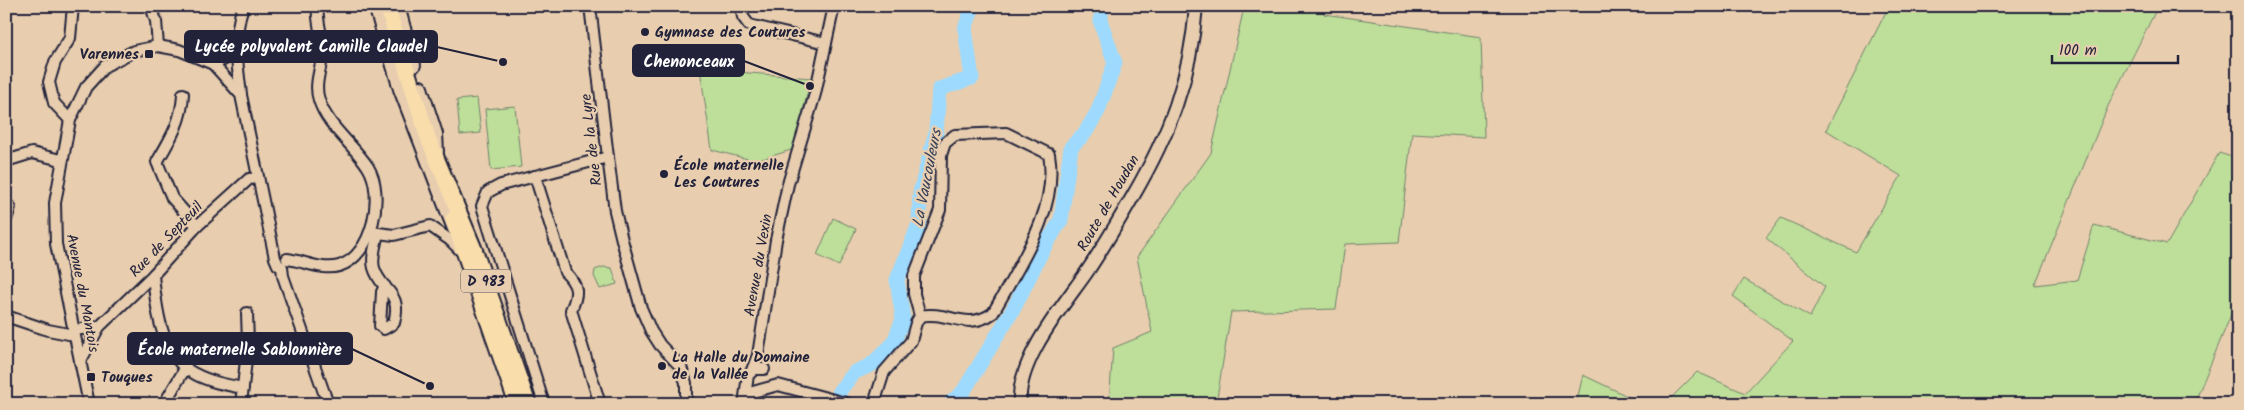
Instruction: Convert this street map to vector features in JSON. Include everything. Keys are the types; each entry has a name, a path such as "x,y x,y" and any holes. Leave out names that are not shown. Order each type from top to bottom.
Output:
{"main road":[{"path":"376,6 401,89 464,254 517,404"},
{"name":"D 983","path":"387,6 405,69 436,160 472,242 528,404"},
{"path":"397,6 435,134 436,160 464,254"}],"street":[{"path":"70,120 54,103 49,82 55,62 70,38 73,6"},
{"path":"152,6 156,21 158,46"},
{"path":"242,6 238,21 235,50 241,94 278,265 301,260 323,267 339,266 354,258 374,232"},
{"path":"318,6 323,48 317,83 318,100 327,116 369,168 376,192 373,260 375,270 385,286"},
{"name":"Rue de la Lyre","path":"590,6 615,211 642,308 651,331 660,345 681,367 686,383 686,404"},
{"path":"741,6 743,17 749,25 826,43"},
{"name":"Avenue du Vexin","path":"747,381 758,355 775,246 788,184 814,94 834,6"},
{"name":"Route de Houdan","path":"1020,404 1027,370 1042,335 1110,235 1149,168 1169,126 1191,54 1196,6"},
{"name":"Avenue du Mantois","path":"89,404 56,244 55,203 61,160 70,120 86,87 105,66 134,51 158,46 179,50 213,64 241,94"},
{"path":"213,64 225,59 235,50"},
{"path":"182,94 182,108 175,132 157,162 172,198 197,226"},
{"path":"874,404 884,372 911,341 920,316 914,294 914,276 940,210 941,155 945,143 955,135 1006,133 1049,154 1051,166 1043,220 993,313 984,320 971,323 930,314 920,316"},
{"path":"6,161 32,153 61,160"},
{"path":"544,404 482,206 488,192 501,185 608,157"},
{"path":"535,176 565,272 576,284 578,296 571,310 600,404"},
{"name":"Rue de Septeuil","path":"80,362 99,328 153,275 197,226 249,179 258,178"},
{"path":"6,220 10,207"},
{"path":"374,232 394,235 430,226 450,240 464,254"},
{"path":"284,263 282,276 328,404"},
{"path":"153,275 156,304 171,350 194,374 216,382 243,388"},
{"path":"241,404 248,343 247,313"},
{"path":"6,316 48,330 74,332 99,328"},
{"path":"758,355 767,373 778,385"},
{"path":"164,404 186,367"},
{"path":"752,370 767,373"},
{"path":"761,389 767,373"},
{"path":"747,381 750,387 761,389"},
{"path":"745,400 747,381"},
{"path":"745,400 761,389 778,385 848,403"}],"green space":[{"path":"1242,6 1322,6 1324,14 1481,37 1484,137 1412,133 1399,242 1345,244 1336,309 1231,312 1216,404 1109,404 1113,348 1152,332 1137,257 1211,153 1243,12"},
{"path":"1889,6 2158,6 2108,106 2035,285 2077,280 2094,225 2167,244 2219,153 2238,159 2238,298 2194,404 1665,404 1697,372 1745,393 1793,341 1733,296 1744,279 1810,317 1825,287 1766,238 1781,218 1856,252 1901,176 1826,130"},
{"path":"700,69 811,78 794,149 756,161 712,150"},
{"path":"477,98 481,133 460,135 457,100"},
{"path":"515,106 521,167 491,170 485,109"},
{"path":"833,218 856,229 839,266 817,255"},
{"path":"603,267 612,268 617,284 600,289 594,276 595,270"},
{"path":"1583,375 1644,404 1576,404"}],"waterway":[{"name":"La Vaucouleurs","path":"837,404 840,390 855,372 871,365 893,344 903,319 897,280 919,224 920,193 936,132 939,89 972,78 965,29 973,6"},
{"name":"La Vaucouleurs","path":"949,404 963,392 1015,306 1042,251 1061,220 1071,147 1085,133 1098,111 1115,63 1101,23 1101,6"}],"place":[{"name":"Gymnase des Coutures","path":"645,32"},
{"name":"Varennes","path":"149,54"},
{"name":"Lycée polyvalent Camille Claudel","path":"503,62"},
{"name":"Chenonceaux","path":"810,86"},
{"name":"École maternelle Les Coutures","path":"664,174"},
{"name":"La Halle du Domaine de la Vallée","path":"662,366"},
{"name":"Touques","path":"91,377"},
{"name":"École maternelle Sablonnière","path":"430,386"}]}
